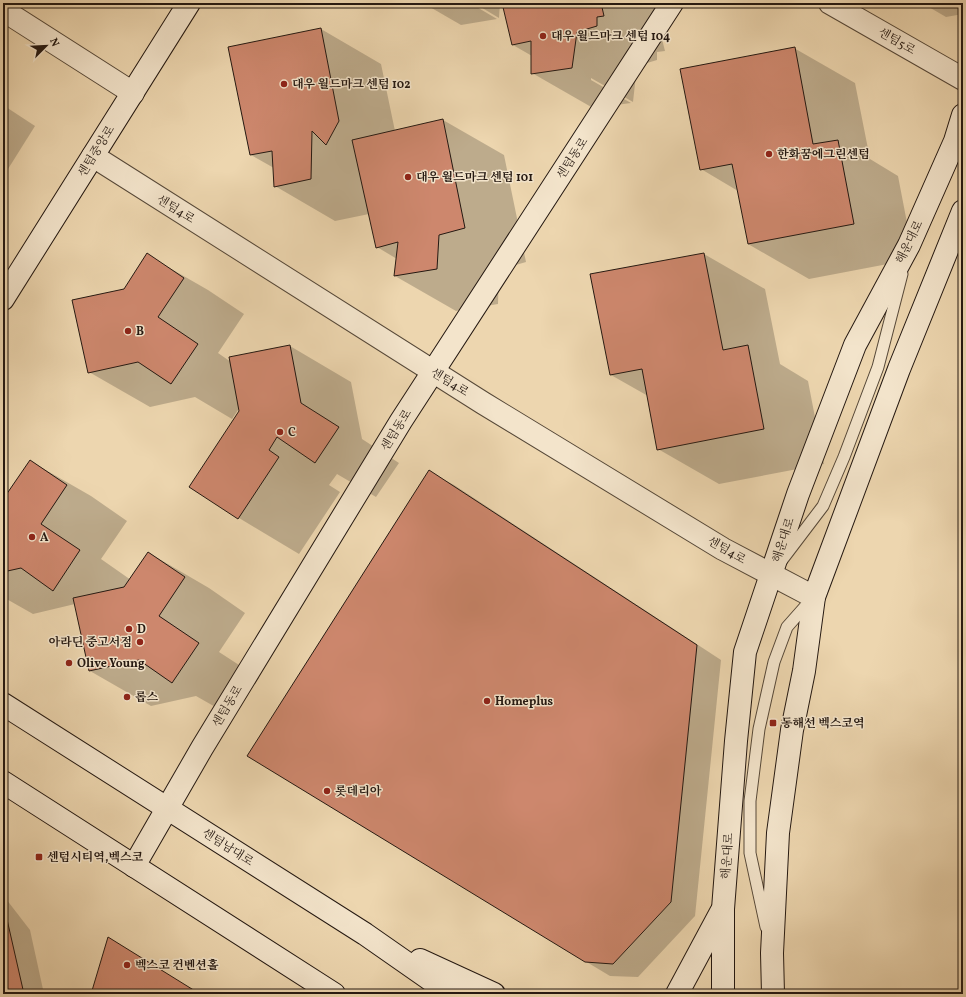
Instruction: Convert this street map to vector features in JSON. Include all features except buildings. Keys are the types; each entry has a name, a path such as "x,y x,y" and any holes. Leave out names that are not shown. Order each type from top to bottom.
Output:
{"main road":[{"name":"센텀중앙로","path":"3,299 189,3"},
{"name":"센텀동로","path":"134,866 167,808 401,421 672,3"},
{"name":"센텀5로","path":"830,3 963,79"},
{"path":"3,10 132,93"},
{"name":"해운대로","path":"723,994 723,909 736,741 745,652 798,494 855,345 909,245 955,141 963,115"},
{"name":"센텀4로","path":"93,156 434,372 723,549 814,597"},
{"path":"773,994 772,953 778,833 792,730 804,671 814,597 899,369 963,211"},
{"name":"센텀남대로","path":"3,704 365,934 451,994"},
{"path":"3,782 334,994"},
{"path":"677,994 723,909"},
{"path":"365,934 494,994"}],"lane":[{"path":"771,575 823,506 844,457 878,367 909,245"},
{"path":"772,953 750,853 750,801 759,729 774,662 787,627 814,597"}],"place":[{"name":"대우 월드마크 센텀 104","path":"543,36"},
{"name":"대우 월드마크 센텀 102","path":"284,84"},
{"name":"한화꿈에그린센텀","path":"769,154"},
{"name":"대우 월드마크 센텀 101","path":"408,177"},
{"name":"B","path":"128,331"},
{"name":"C","path":"280,432"},
{"name":"A","path":"32,537"},
{"name":"D","path":"129,629"},
{"name":"아라딘 중고서점","path":"140,642"},
{"name":"Olive Young","path":"69,663"},
{"name":"롭스","path":"127,697"},
{"name":"Homeplus","path":"487,701"},
{"name":"동해선 벡스코역","path":"773,723"},
{"name":"롯데리아","path":"327,791"},
{"name":"센텀시티역,벡스코","path":"39,857"},
{"name":"벡스코 컨벤션홀","path":"127,965"}]}
